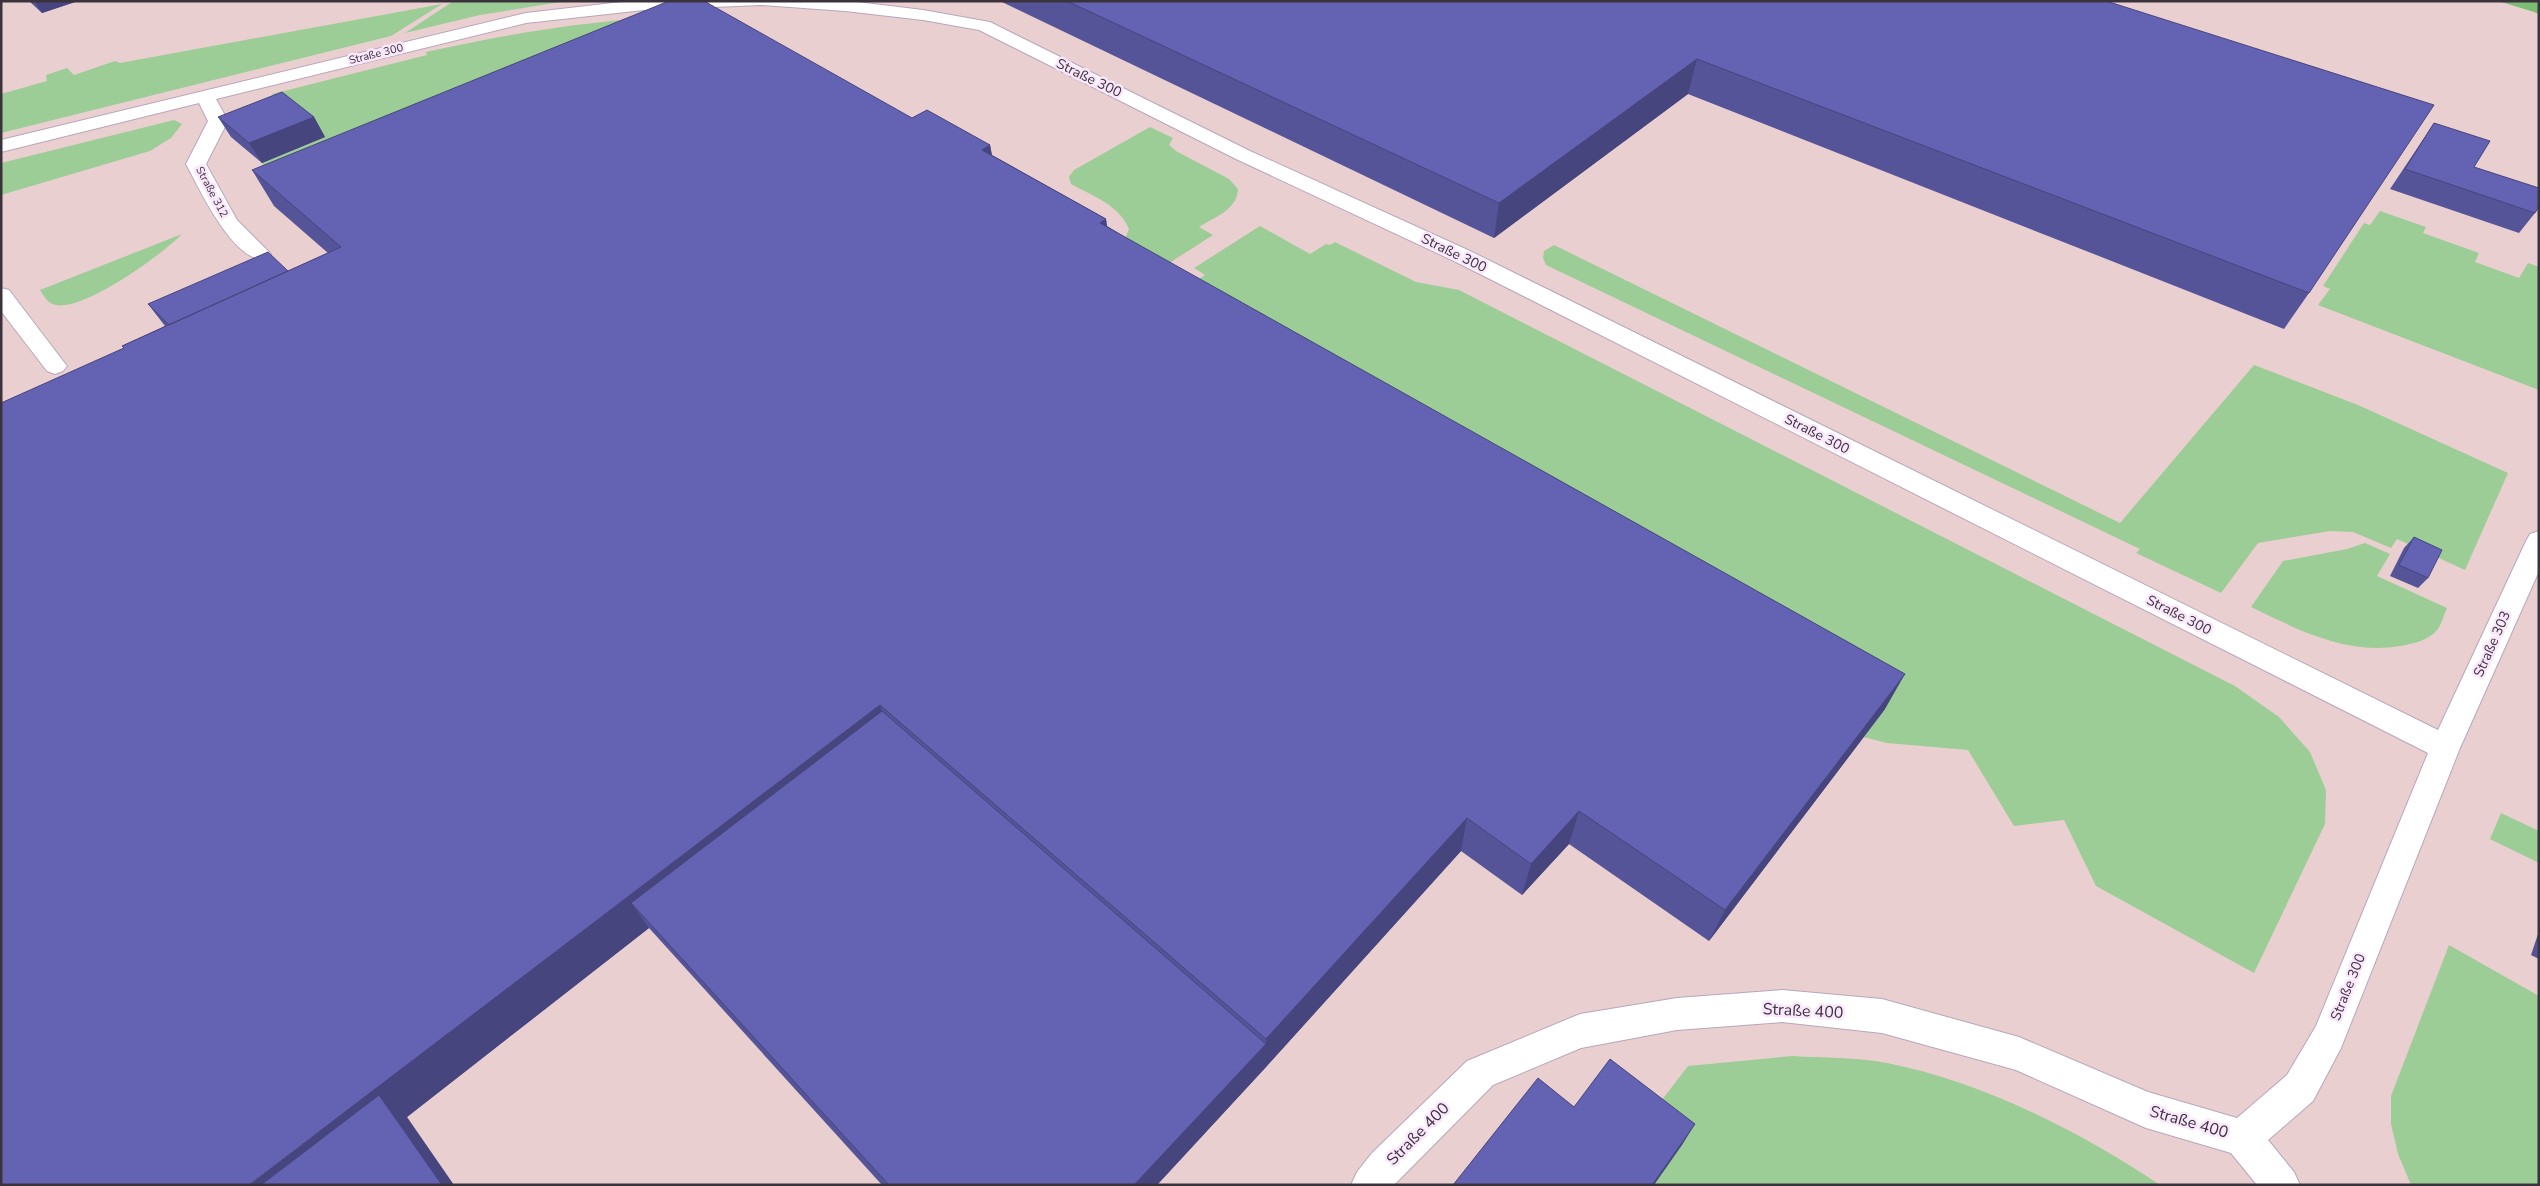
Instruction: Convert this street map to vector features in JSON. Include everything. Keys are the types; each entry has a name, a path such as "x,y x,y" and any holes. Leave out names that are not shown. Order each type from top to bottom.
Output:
{"street":[{"name":"Straße 300","path":"1,146 526,18 644,5 757,1"},
{"name":"Straße 300","path":"764,1 845,6 984,26 1243,155 1462,256 2445,748 2329,1036 2300,1088 2242,1138"},
{"name":"Straße 312","path":"205,96 218,121 196,164 228,222 260,254"},
{"path":"1,295 55,366"},
{"name":"Straße 303","path":"2445,748 2539,541"},
{"name":"Straße 400","path":"1370,1185 1385,1166 1480,1073 1580,1031 1677,1014 1782,1006 1882,1016 2019,1054 2146,1110 2242,1138"},
{"path":"2242,1138 2281,1185"}],"shaded area":[{"path":"1,1 2539,1 2539,1185 1,1185"}],"green space":[{"path":"567,1 480,15 405,33 452,2"},
{"path":"2498,1 2539,1 2539,14 2534,12"},
{"path":"442,4 391,36 1,133 1,94 47,81 46,75 67,68 74,75 115,61 120,63"},
{"path":"685,16 732,17 731,20 700,26 274,206 266,169 262,163 325,137 272,94 427,55 426,52 490,39 620,20"},
{"path":"174,120 182,124 171,138 150,151 1,195 1,163"},
{"path":"1150,127 1173,138 1169,145 1176,151 1229,179 1238,189 1237,196 1229,208 1199,227 1213,235 1143,280 1123,244 1129,229 1125,221 1112,207 1071,184 1069,177 1074,170"},
{"path":"2380,211 2426,227 2423,233 2479,253 2475,262 2519,278 2528,263 2539,267 2539,390 2318,305 2330,289 2323,286 2364,223 2370,225"},
{"path":"1260,226 1310,254 1326,244 1330,245 1335,242 1416,282 1459,290 2235,686 2279,717 2310,752 2326,790 2325,824 2254,973 2096,886 2064,820 2014,826 1968,750 1887,743 1863,737 1171,297 1205,275 1194,268"},
{"path":"182,234 141,267 85,299 69,304 56,305 48,301 40,290"},
{"path":"1554,245 2120,523 2254,365 2358,405 2508,473 2465,570 2397,539 2391,548 2353,532 2330,531 2258,543 2221,593 2136,553 2140,549 1546,265 1543,258 1544,251"},
{"path":"2365,543 2390,554 2377,576 2447,608 2435,633 2426,639 2400,646 2360,647 2341,644 2305,632 2251,607 2283,561 2347,549"},
{"path":"2501,813 2539,831 2539,863 2490,839"},
{"path":"2449,945 2539,996 2539,1185 2411,1185 2398,1154 2391,1124 2391,1096"},
{"path":"1792,1056 1876,1061 1922,1071 1958,1082 2029,1111 2064,1128 2130,1165 2160,1185 1654,1185 1648,1118 1688,1066"}],"building":[{"path":"669,1 704,1 912,118 927,110 990,145 982,150 1106,219 1100,223 1905,674 1725,910 1579,811 1531,864 1467,818 1266,1039 880,705 249,1185 1,1185 1,403 341,247 252,170"},
{"path":"1067,1 2106,1 2434,105 2309,293 1697,59 1499,203"},
{"path":"282,92 314,117 249,143 218,117"},
{"path":"2434,123 2490,141 2474,167 2539,188 2539,206 2535,213 2405,169"},
{"path":"268,252 288,271 169,325 148,304"},
{"path":"2414,537 2442,550 2428,578 2399,565"},
{"path":"882,711 1266,1044 1134,1185 889,1185 631,903"},
{"path":"1610,1059 1695,1124 1652,1185 1453,1185 1538,1078 1574,1107"},
{"path":"379,1095 442,1185 261,1185"}]}
